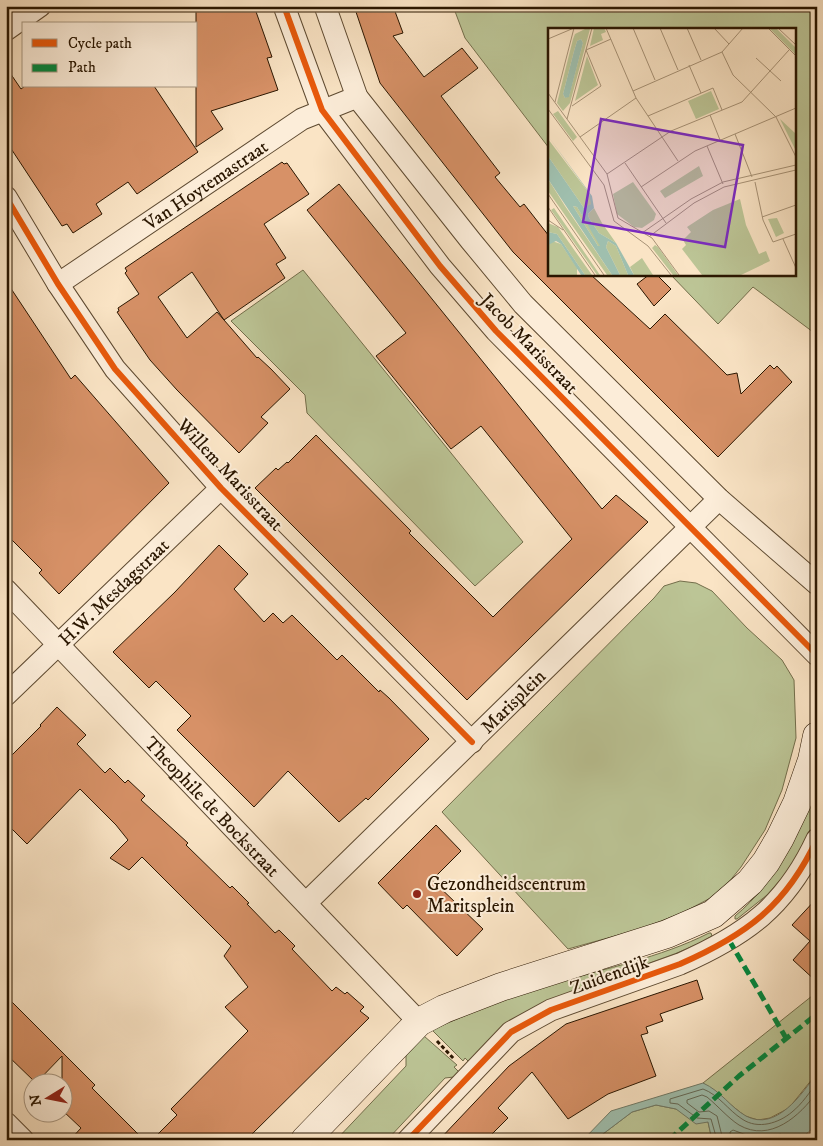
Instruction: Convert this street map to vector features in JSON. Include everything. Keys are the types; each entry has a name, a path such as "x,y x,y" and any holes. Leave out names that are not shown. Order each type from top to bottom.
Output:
{"street":[{"path":"6,30 40,6"},
{"name":"Jacob Marisstraat","path":"284,6 322,110 440,266 496,331 817,655"},
{"name":"Jacob Marisstraat","path":"325,6 357,97 523,304 719,499 817,584"},
{"name":"Van Hoytemastraat","path":"58,284 302,119 357,97"},
{"name":"Willem Marisstraat","path":"6,197 58,284 114,369 221,488 472,742"},
{"name":"H.W. Mesdagstraat","path":"6,695 221,488"},
{"name":"Marisplein","path":"306,903 719,499"},
{"name":"Theophile de Bockstraat","path":"6,590 419,1022"},
{"name":"Zuidendijk","path":"305,1140 419,1022 444,1009 501,987 667,934 713,914 750,882 766,862 797,803 812,760 817,736"},
{"name":"Zuidendijk","path":"408,1140 511,1032 551,1010 680,964 729,940 754,923 773,906 796,877 806,863 817,839"},
{"path":"713,914 729,940"},
{"path":"6,1123 23,1140"}],"path":[{"path":"419,1022 470,1076"}],"green space":[{"path":"453,6 817,6 817,335 753,287 718,324 671,275 796,275 796,28 548,28 548,147 465,38"},
{"path":"303,270 523,542 475,586 307,413 305,395 231,321"},
{"path":"680,581 696,583 712,591 747,628 782,660 794,680 796,738 782,790 765,830 741,867 720,893 682,913 640,929 568,949 442,812 664,586"},
{"path":"817,784 817,822 803,850 767,895 735,919 735,916 750,902 774,872 784,855"},
{"path":"709,933 712,936 677,953 575,990 536,1007 469,1062 465,1058 463,1061 432,1030 522,994 652,956"},
{"path":"817,992 817,1073 789,1108 770,1118 758,1120 745,1116 703,1083"},
{"path":"424,1036 457,1065 454,1067 460,1073 454,1077 445,1078 387,1140 336,1140 406,1066 406,1053"},
{"path":"656,1105 676,1109 708,1122 712,1140 595,1140 632,1112"}],"water":[{"path":"817,1073 817,1124 800,1140 712,1140 708,1122 696,1124 676,1109 656,1105 632,1112 595,1140 583,1140 611,1111 703,1083 715,1090 746,1116 757,1120 768,1119 778,1115 796,1100"}],"building":[{"path":"196,6 254,6 272,57 267,58 278,90 211,111 223,129 196,147 198,22 196,22"},
{"path":"354,6 393,6 403,33 393,36 424,77 462,48 478,68 441,96 500,173 495,177 520,207 524,204 548,235 548,275 591,275 650,329 665,314 727,375 737,373 741,394 770,365 774,369 777,366 792,382 718,457 513,252 380,83"},
{"path":"6,67 21,89 155,88 198,152 137,194 128,182 96,204 102,214 73,233 67,224 62,226 6,141"},
{"path":"282,162 284,164 287,163 309,194 264,224 286,258 276,264 285,278 224,320 257,358 271,369 290,389 261,417 268,423 239,453 150,360 117,312 119,311 118,308 139,294 125,273 127,271 125,268","holes":["192,272 224,320 217,312 187,338 158,297"]},
{"path":"339,184 602,509 616,495 648,522 467,700 255,488 276,468 278,470 288,463 316,435 411,531 409,533 493,617 572,539 481,426 451,449 376,356 406,333 307,210"},
{"path":"649,275 657,275 671,289 654,306 637,284"},
{"path":"6,281 71,379 75,375 169,483 59,594 39,573 42,570 6,534"},
{"path":"219,545 248,574 234,589 264,622 273,613 283,623 292,615 337,660 342,655 379,692 380,690 389,698 429,739 368,800 366,798 339,822 288,771 254,807 177,730 191,716 156,681 149,688 113,652 175,592"},
{"path":"57,707 86,735 77,744 105,773 110,768 125,783 128,780 145,796 141,800 188,843 186,845 230,888 232,886 275,933 279,930 295,946 292,949 332,991 336,987 345,994 347,992 364,1007 360,1011 369,1018 246,1140 152,1140 177,1115 171,1109 248,1031 225,1007 248,987 224,956 231,946 142,857 129,870 110,858 128,840 116,825 80,789 27,844 6,823 6,761"},
{"name":"Gezondheidscentrum Maritsplein","path":"436,825 461,851 432,880 483,929 457,956 407,905 403,909 378,883"},
{"path":"817,898 817,982 793,960 810,941 792,925"},
{"path":"697,980 703,999 660,1014 663,1021 646,1027 648,1033 641,1035 656,1076 608,1094 568,1119 532,1072 498,1108 508,1118 486,1140 439,1140 509,1066 566,1024"},
{"path":"6,996 95,1085 92,1088 144,1140 70,1140 81,1128 72,1119 72,1074 62,1074 62,1056 45,1074 27,1074 6,1054"}],"marked path":[{"path":"729,940 786,1038"},
{"path":"669,1140 739,1076 817,1014"}],"cycle path":[{"path":"284,6 322,110 440,266 496,331 817,655"},
{"path":"6,197 58,284 115,369 221,488 472,742"},
{"path":"408,1140 511,1032 551,1010 680,964 704,953 725,942 762,916 792,883 817,839"}],"place":[{"name":"Gezondheidscentrum Maritsplein","path":"417,894"}]}
